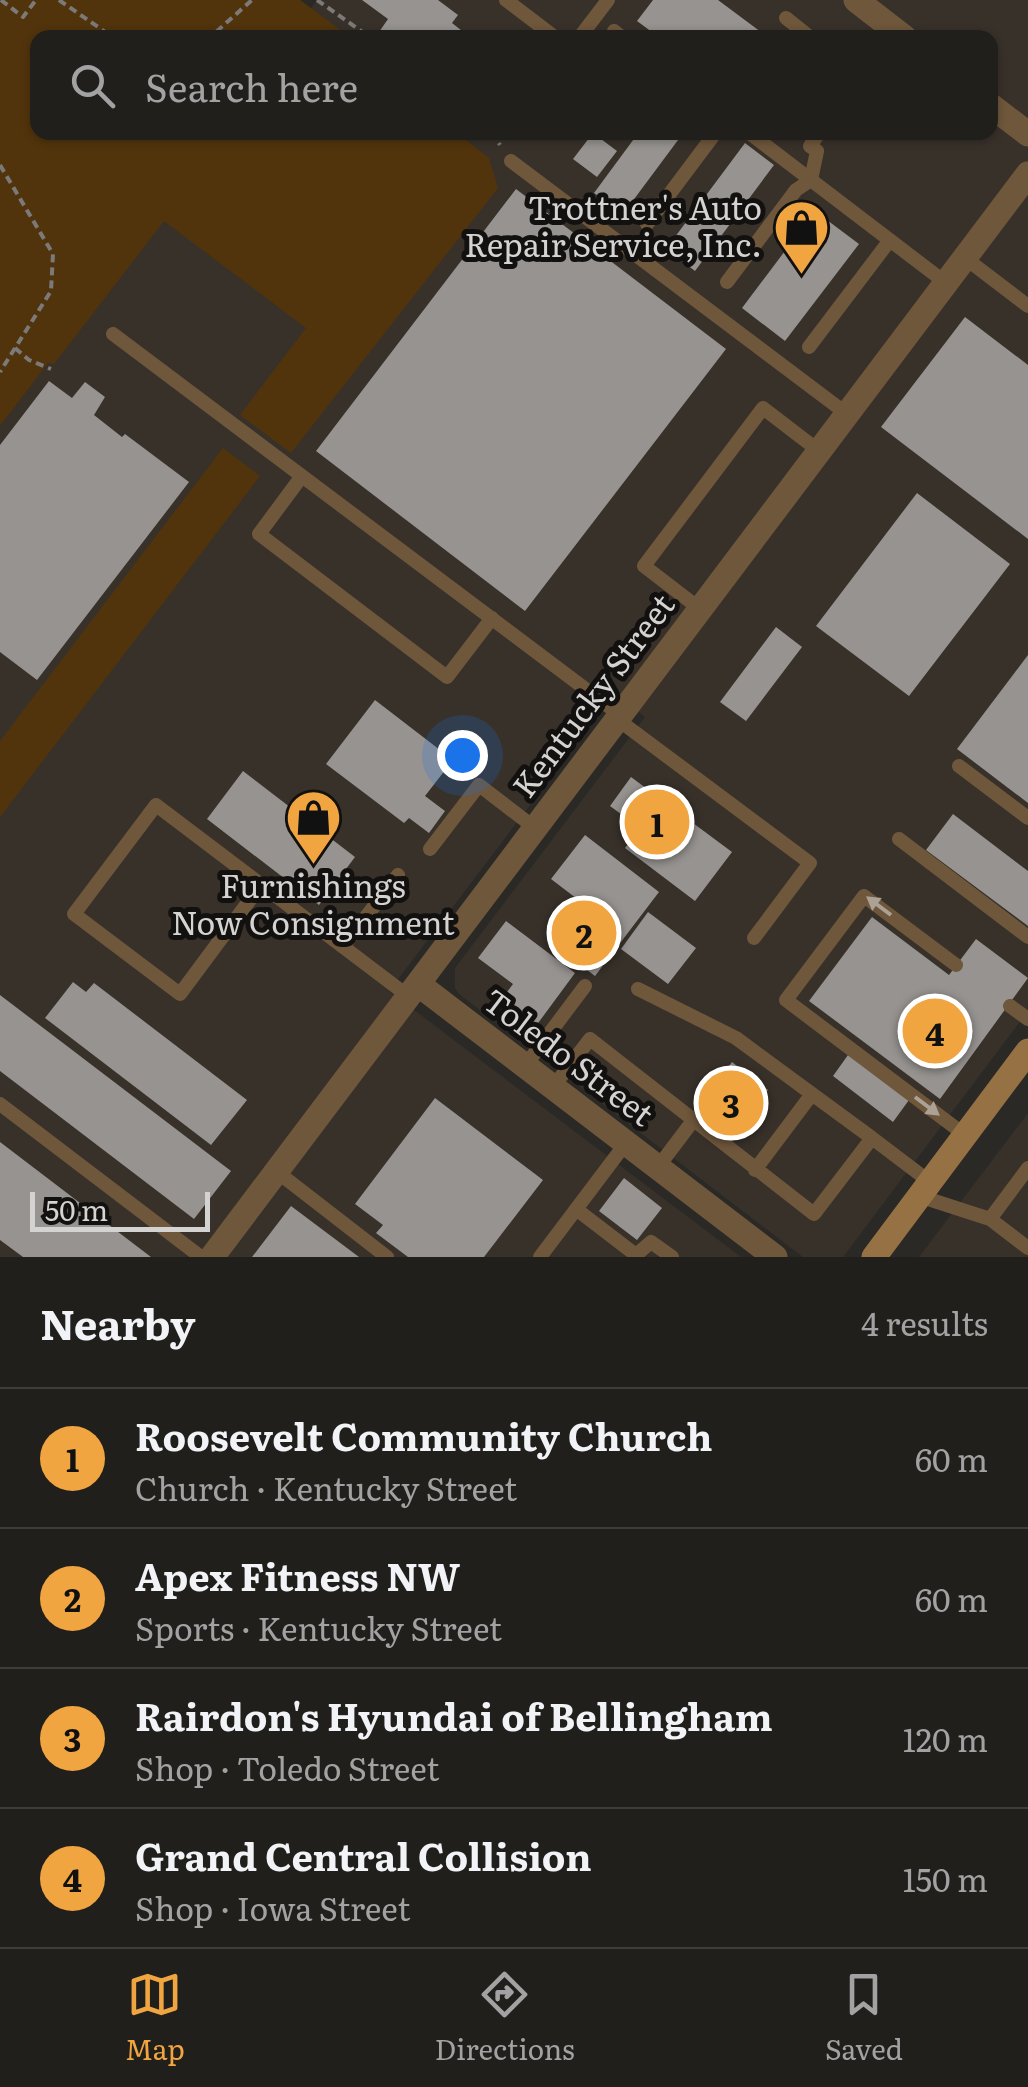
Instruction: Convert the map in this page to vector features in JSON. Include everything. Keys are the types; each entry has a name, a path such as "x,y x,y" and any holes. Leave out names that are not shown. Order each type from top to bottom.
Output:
{"main road":[{"path":"874,1257 965,1135 1023,1068"}],"street":[{"path":"856,0 888,30"},
{"path":"998,111 1028,134"},
{"name":"Kentucky Street","path":"212,1257 1028,174"},
{"name":"Toledo Street","path":"413,990 525,1066 775,1257"}],"lane":[{"path":"506,0 545,30"},
{"path":"586,30 608,0"},
{"path":"786,18 801,30"},
{"path":"647,224 710,140"},
{"path":"758,140 946,283"},
{"path":"727,282 796,190 810,180 817,151 810,146 814,140"},
{"path":"510,161 847,414"},
{"path":"810,347 890,240"},
{"path":"964,258 1028,306"},
{"path":"113,334 810,862 754,938"},
{"path":"700,608 644,566 763,408 819,451"},
{"path":"302,476 258,534 446,678 492,618"},
{"path":"959,766 1028,818"},
{"path":"430,849 479,785 535,828"},
{"path":"261,886 180,994 74,914 156,806 343,947 413,990"},
{"path":"899,839 1028,937"},
{"path":"343,947 398,875"},
{"path":"956,965 864,896 786,1000 965,1135"},
{"path":"525,1066 585,986"},
{"path":"638,988 736,1038 872,1138 925,1189 990,1219 1028,1248"},
{"path":"1010,1006 1028,1019"},
{"path":"553,1088 590,1039 814,1214 872,1138"},
{"path":"755,1170 812,1094"},
{"path":"0,1104 201,1257"},
{"path":"658,1167 692,1122"},
{"path":"540,1257 626,1143"},
{"path":"990,1219 1028,1168"},
{"path":"276,1171 388,1257"},
{"path":"576,1209 636,1255 650,1242 672,1257"}],"path":[{"path":"1,0 23,17 36,0"},
{"path":"59,0 102,30"},
{"path":"218,30 252,0"},
{"path":"316,0 359,30"},
{"path":"0,165 53,254 50,291 0,372"},
{"path":"15,348 29,360 51,369"}],"shaded area":[{"path":"0,0 300,0 341,30 30,30 30,140 466,140 489,158 498,188 291,453 240,415 306,328 164,221 54,364 48,363 0,426"},
{"path":"317,0 1028,0 1028,1011 843,1257 803,1257 455,988 455,968 645,717 615,693 389,991 741,1257 0,1257 0,426 214,140 998,140 998,30 294,30"},
{"path":"223,448 260,476 0,817 0,741"},
{"path":"1028,1113 1028,1257 919,1257"}],"building":[{"path":"362,0 438,0 458,15 452,23 461,30 380,30 388,19"},
{"path":"653,0 718,0 758,30 649,30 637,21"},
{"path":"588,140 602,140 617,151 597,177 573,159"},
{"path":"633,140 678,140 623,214 594,193"},
{"path":"745,143 774,165 695,271 666,249"},
{"path":"516,189 726,349 525,611 316,451"},
{"path":"815,211 859,244 785,341 742,308"},
{"path":"965,317 1028,365 1028,539 881,427"},
{"path":"49,381 72,398 85,382 105,397 94,415 189,482 37,680 0,652 0,445"},
{"path":"917,493 1010,564 909,696 816,626"},
{"path":"776,627 802,647 746,721 720,702"},
{"path":"1028,655 1028,803 957,749"},
{"path":"375,700 453,760 425,796 445,811 429,833 409,818 404,823 326,764"},
{"path":"243,771 355,857 319,905 207,819"},
{"path":"631,777 732,852 695,901 625,848 640,828 610,806"},
{"path":"953,814 1028,871 1028,926 926,850"},
{"path":"585,835 659,892 595,976 558,948 589,908 551,879"},
{"path":"648,912 696,948 668,984 621,949"},
{"path":"872,917 949,975 976,939 1028,978 940,1099 809,1001"},
{"path":"506,921 575,973 530,1034 495,1008 513,984 478,958"},
{"path":"73,982 86,992 94,983 247,1100 211,1145 45,1018"},
{"path":"0,995 231,1171 194,1219 0,1071"},
{"path":"848,1055 909,1100 893,1122 833,1076"},
{"path":"732,1062 768,1090 727,1140 706,1124 718,1109 705,1099"},
{"path":"435,1098 543,1180 484,1257 408,1257 376,1233 383,1225 355,1204"},
{"path":"0,1142 151,1257 23,1257 0,1240"},
{"path":"624,1178 662,1208 637,1240 599,1211"},
{"path":"291,1206 359,1257 252,1257"}],"place":[{"name":"Trottner's Auto Repair Service, Inc.","path":"801,276"},
{"name":"Roosevelt Community Church","path":"657,822"},
{"name":"Furnishings Now Consignment","path":"313,867"},
{"name":"Apex Fitness NW","path":"584,933"},
{"name":"Grand Central Collision","path":"935,1031"},
{"name":"Rairdon's Hyundai of Bellingham","path":"731,1103"}]}
